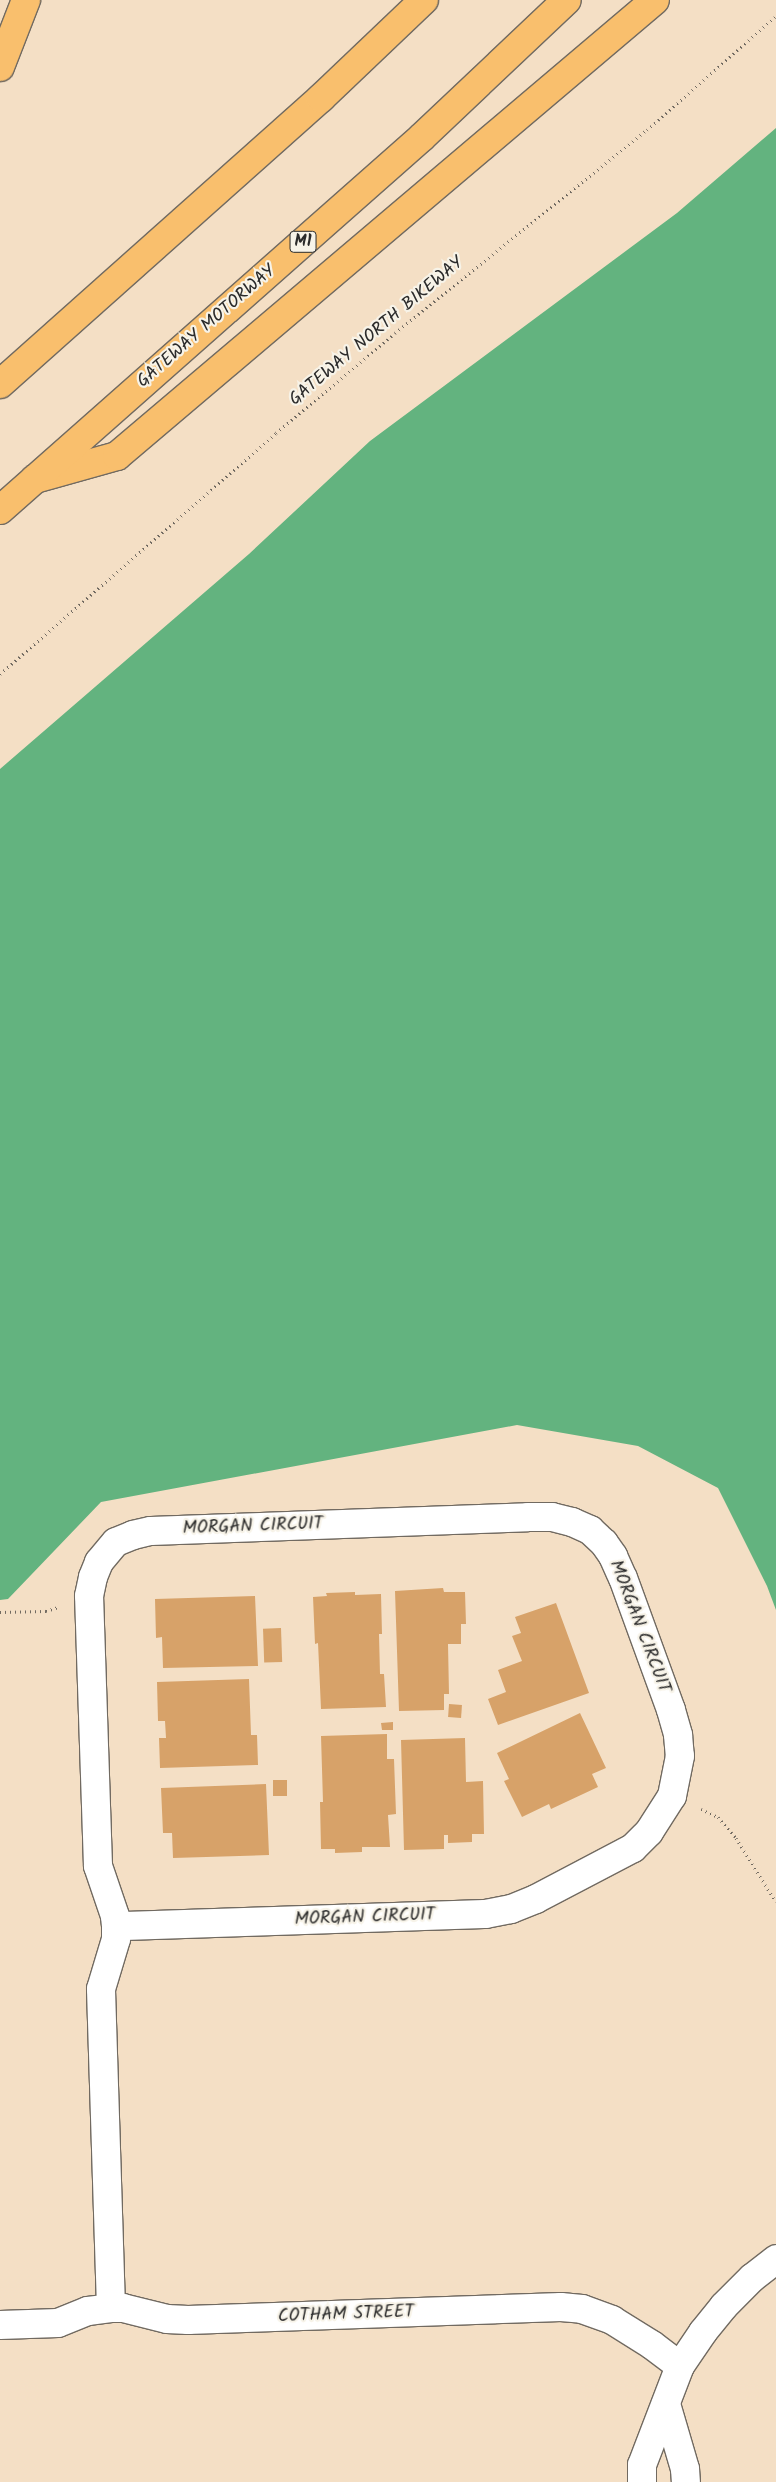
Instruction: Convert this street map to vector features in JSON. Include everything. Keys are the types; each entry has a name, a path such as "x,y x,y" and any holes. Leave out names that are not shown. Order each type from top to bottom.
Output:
{"highway":[{"path":"0,67 26,0"},
{"path":"0,384 321,98 424,0"},
{"name":"GATEWAY MOTORWAY","path":"0,510 422,137 567,0"},
{"path":"35,479 117,456 655,0"}],"street":[{"name":"MORGAN CIRCUIT","path":"111,2308 101,1989 116,1939 116,1926 115,1916 98,1866 89,1596 92,1577 107,1550 125,1538 151,1531 528,1517 552,1517 572,1522 590,1530 604,1543 613,1556 626,1586 678,1734 680,1756 672,1796 649,1832 632,1848 606,1864 511,1909 485,1914 116,1926"},
{"path":"642,2482 642,2465 680,2366 702,2332 724,2306 752,2278 776,2259"},
{"name":"COTHAM STREET","path":"0,2325 58,2323 88,2312 111,2308 123,2308 167,2319 188,2320 561,2307 582,2309 596,2313 631,2331 680,2366"},
{"path":"666,2404 685,2469 686,2482"}],"path":[{"name":"GATEWAY NORTH BIKEWAY","path":"0,674 276,433 395,333 647,130 776,16"},
{"path":"0,1612 46,1611 89,1596"},
{"path":"672,1796 718,1817 736,1838 776,1902"}],"green space":[{"path":"776,128 776,1610 767,1586 718,1488 638,1446 517,1425 101,1502 8,1599 0,1600 0,769 249,554 370,441 677,213"}],"building":[{"path":"443,1588 444,1592 465,1592 466,1624 461,1624 461,1644 448,1644 449,1694 444,1694 444,1710 399,1711 395,1591"},
{"path":"355,1592 355,1595 381,1594 380,1674 384,1674 386,1707 321,1709 318,1643 315,1644 313,1597 327,1596 326,1593"},
{"path":"255,1596 258,1666 163,1668 162,1637 156,1638 155,1599"},
{"path":"556,1603 589,1693 498,1725 488,1699 506,1692 498,1670 522,1661 512,1636 521,1633 515,1617"},
{"path":"281,1628 282,1662 264,1663 263,1629"},
{"path":"249,1679 251,1735 257,1735 258,1765 160,1768 159,1738 166,1738 165,1721 158,1721 157,1682"},
{"path":"449,1704 462,1705 461,1718 448,1717"},
{"path":"580,1713 606,1768 592,1774 598,1787 551,1809 549,1804 522,1817 504,1781 509,1779 497,1753"},
{"path":"393,1722 393,1730 382,1730 381,1723"},
{"path":"387,1734 387,1759 394,1759 396,1814 388,1815 390,1847 362,1847 362,1852 335,1853 335,1849 321,1849 320,1802 323,1802 321,1736"},
{"path":"465,1738 466,1782 483,1781 484,1834 472,1834 472,1842 448,1843 448,1835 444,1835 444,1849 404,1850 401,1740"},
{"path":"273,1780 287,1780 287,1796 273,1796"},
{"path":"266,1784 269,1855 173,1858 172,1833 163,1833 161,1788"}]}
